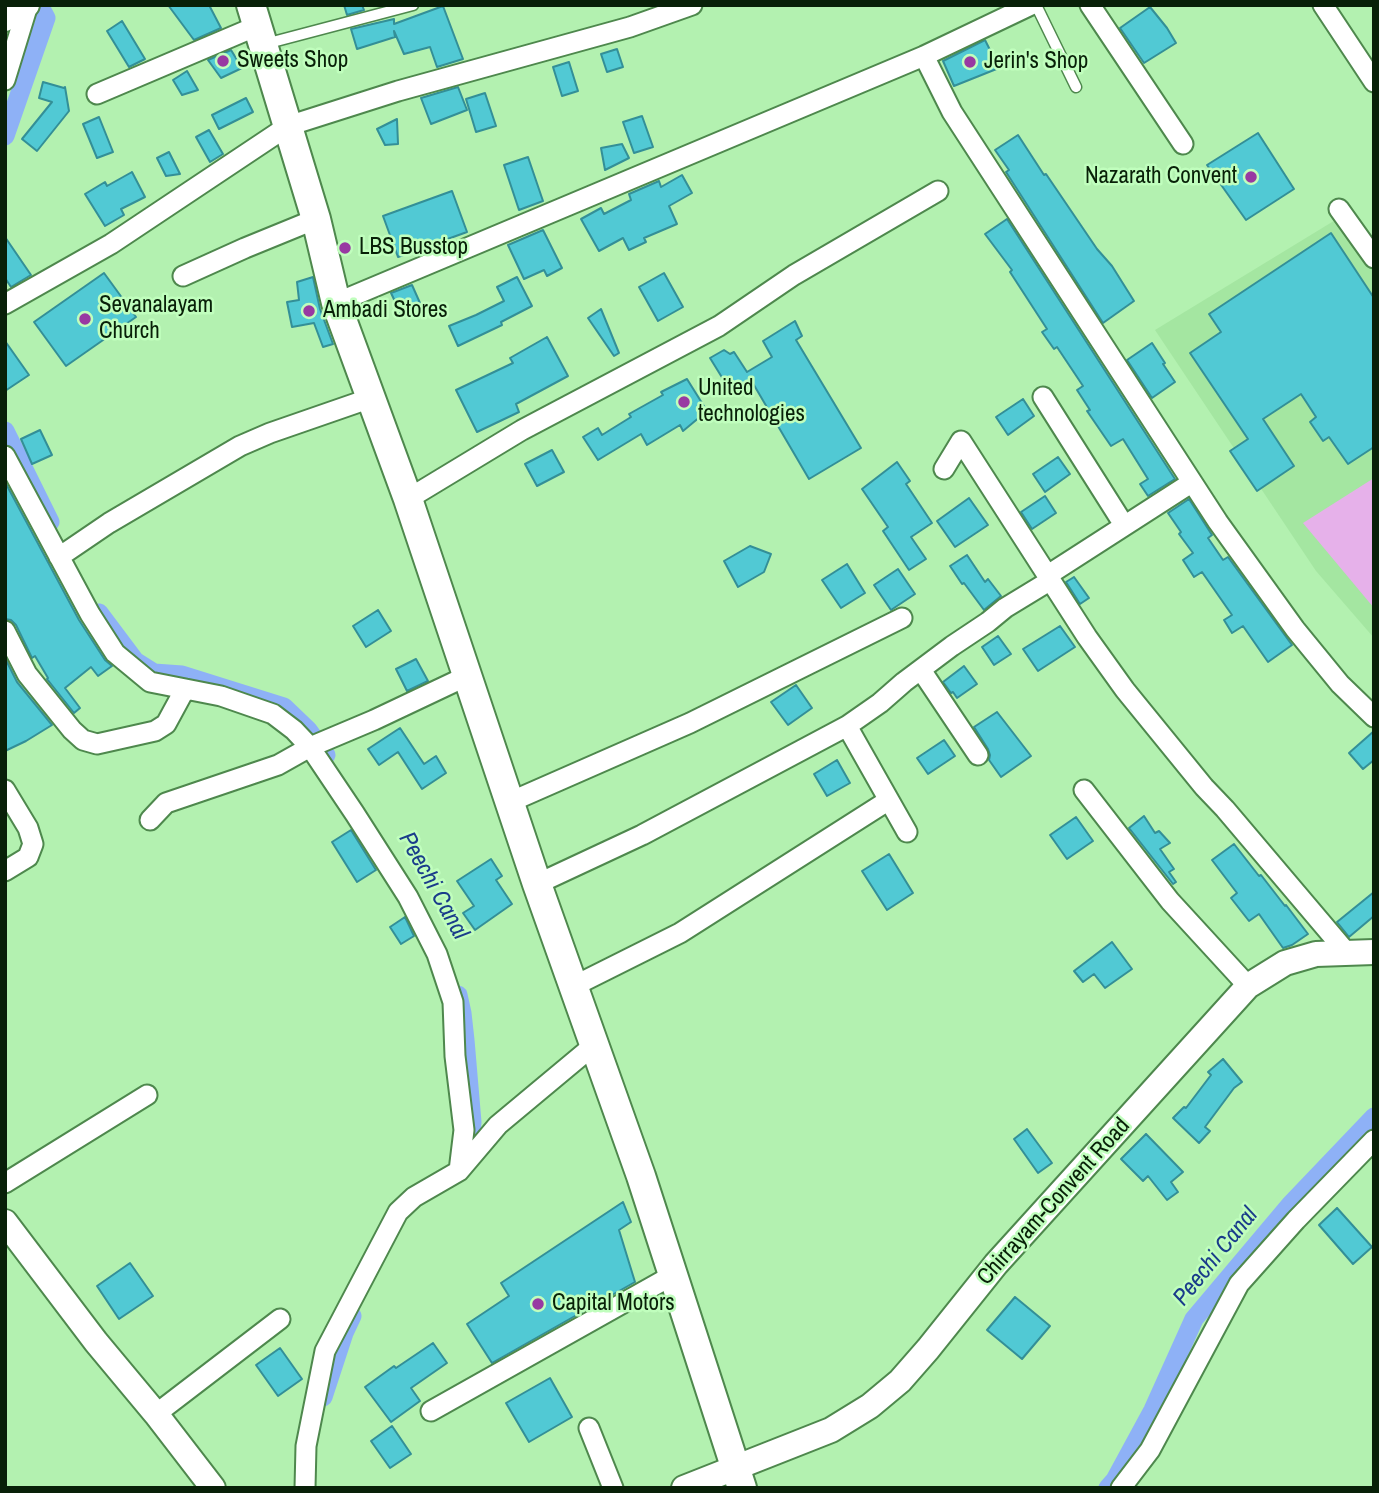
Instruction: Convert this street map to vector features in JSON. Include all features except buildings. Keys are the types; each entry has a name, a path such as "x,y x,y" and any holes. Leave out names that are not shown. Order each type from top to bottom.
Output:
{"main road":[{"path":"257,25 316,219 336,303 408,499 537,884 641,1176 739,1478"}],"street":[{"path":"5,19 27,5"},
{"path":"5,80 27,5"},
{"path":"5,304 110,244 288,126 398,91 630,27 692,5"},
{"path":"1090,5 1183,144"},
{"path":"1322,5 1374,82"},
{"path":"336,303 924,56 1027,6"},
{"path":"97,94 257,25"},
{"path":"924,56 952,112 1191,483 1295,629 1340,684 1374,717"},
{"path":"408,499 522,429 719,326 794,275 938,191"},
{"path":"1339,209 1374,258"},
{"path":"183,276 316,219"},
{"path":"1043,397 1124,525"},
{"path":"59,557 109,523 240,446 371,398"},
{"path":"944,469 961,441 1087,637 1125,690 1204,787 1347,953"},
{"path":"5,456 90,614 115,653 150,682 221,696 273,714 294,730 310,747 408,897 437,954 453,1002 455,1056 464,1130 459,1171"},
{"path":"537,884 642,835 847,726 1005,608 1124,525 1191,483"},
{"path":"510,802 690,723 902,618"},
{"path":"5,631 27,674 83,740 97,744 155,731 166,724 186,689"},
{"path":"921,670 978,755"},
{"path":"150,820 166,803 278,765 310,747 467,676"},
{"path":"847,726 907,832"},
{"path":"5,790 28,828 33,844 28,856 5,871"},
{"path":"1084,790 1170,901 1248,986"},
{"path":"574,986 680,933 889,800"},
{"name":"Chirrayam-Convent Road","path":"684,1488 739,1478 831,1430 870,1406 900,1381 996,1264 1248,986 1285,963 1316,954 1374,953"},
{"path":"305,1488 306,1446 325,1351 398,1212 414,1197 459,1171 498,1125 594,1045"},
{"path":"5,1183 147,1095"},
{"path":"1121,1488 1150,1450 1239,1284 1296,1220 1374,1140"},
{"path":"5,1222 96,1342 214,1488"},
{"path":"431,1411 673,1275"},
{"path":"156,1414 280,1319"},
{"path":"589,1428 612,1488"}],"lane":[{"path":"257,25 413,5"},
{"path":"1027,6 1076,86"}],"shaded area":[{"path":"1337,219 1374,267 1374,638 1316,571 1155,330"},
{"path":"1374,478 1374,608 1303,523"}],"waterway":[{"name":"Peechi Canal","path":"5,136 46,18 39,5"},
{"name":"Peechi Canal","path":"5,431 50,522"},
{"name":"Peechi Canal","path":"99,613 135,661 154,673 182,675 284,707 308,730 326,755"},
{"name":"Peechi Canal","path":"458,995 465,1040 471,1132"},
{"name":"Peechi Canal","path":"1108,1488 1153,1410 1194,1319 1290,1205 1374,1117"},
{"name":"Peechi Canal","path":"323,1397 352,1316"}],"place":[{"name":"Sweets Shop","path":"223,61"},
{"name":"Jerin's Shop","path":"970,62"},
{"name":"Nazarath Convent","path":"1251,177"},
{"name":"LBS Busstop","path":"345,248"},
{"name":"Ambadi Stores","path":"309,311"},
{"name":"Sevanalayam Church","path":"85,319"},
{"name":"United technologies","path":"684,402"},
{"name":"Capital Motors","path":"538,1304"}]}
